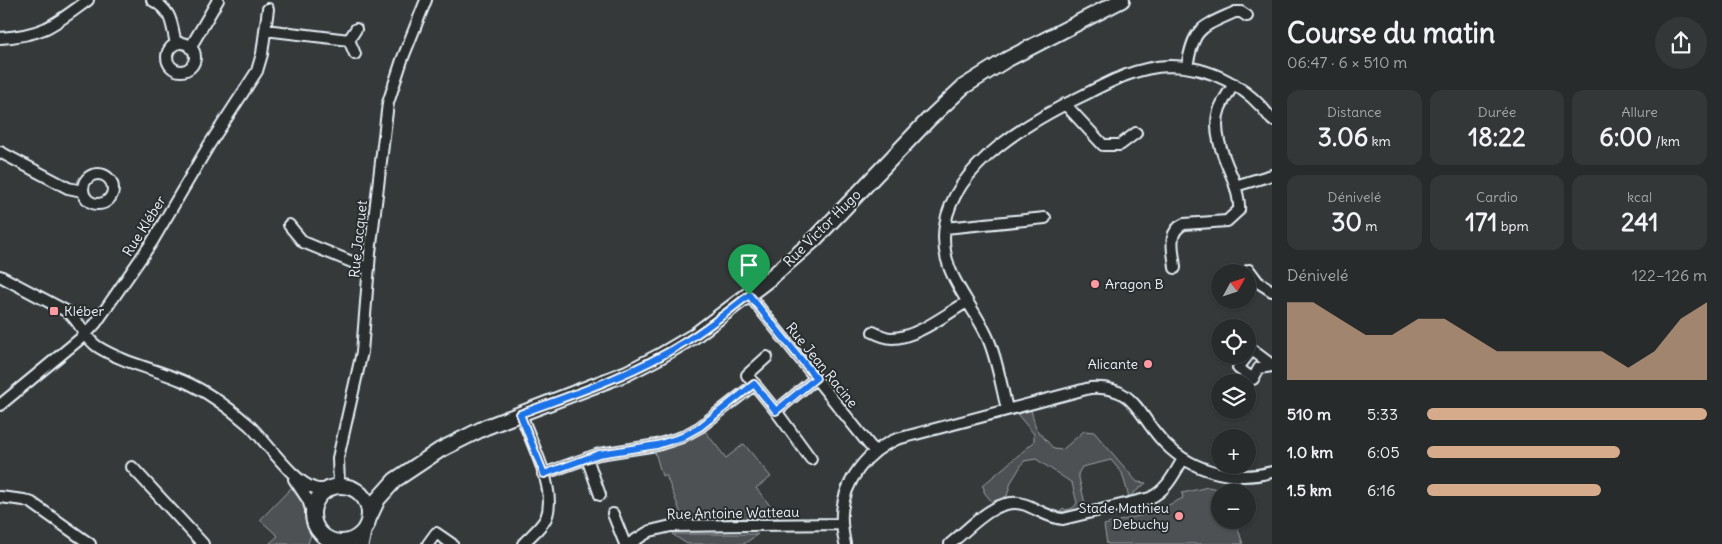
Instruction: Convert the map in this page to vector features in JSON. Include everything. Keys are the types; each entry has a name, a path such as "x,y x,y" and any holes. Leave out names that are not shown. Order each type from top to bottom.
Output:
{"main road":[{"name":"Rue Victor Hugo","path":"356,490 373,490 395,480 426,459 455,443 520,414 612,378 660,356 704,329 749,295 814,240 928,120 963,87 1006,60 1122,0"},
{"name":"Rue Victor Hugo","path":"367,524 377,500 395,480"},
{"path":"314,519 324,536 338,543 354,539 367,524 367,502 356,490 350,487 334,487 318,496 314,519 317,536 315,544"}],"street":[{"path":"0,38 29,35 47,29 88,0"},
{"path":"152,0 162,6 168,13 176,44"},
{"path":"190,48 218,0"},
{"name":"Rue Jacquet","path":"334,487 338,458 362,352 369,269 388,103 398,71 426,0"},
{"name":"Rue Kléber","path":"0,405 86,334 96,323 152,242 209,145 257,71 266,30 268,8"},
{"path":"1187,67 1192,42 1201,29 1235,12 1241,12 1248,16"},
{"path":"349,40 356,29"},
{"path":"266,30 349,40"},
{"path":"349,40 355,54"},
{"path":"176,44 184,44 190,48 193,52 194,61 188,68 180,71 171,67 167,59 169,50 176,44"},
{"path":"1007,409 989,341 952,278 944,244 945,228 954,197 960,186 978,166 1026,126 1065,104 1134,71 1158,67 1187,67 1210,73 1234,84 1253,99 1272,120"},
{"path":"1175,268 1172,236 1175,231 1184,224 1224,222 1236,214 1239,206 1235,186 1221,148 1218,125 1220,108 1234,84"},
{"path":"1065,104 1104,144 1120,145 1136,133"},
{"path":"0,152 68,188 82,190"},
{"path":"1235,186 1272,175"},
{"path":"945,228 1045,218"},
{"path":"289,225 303,242 369,269"},
{"path":"0,276 68,312 77,320 92,342 99,348 185,382 203,392 248,425 305,484 318,489 334,487"},
{"path":"1256,279 1272,292"},
{"name":"Rue Jean Racine","path":"749,295 875,452"},
{"path":"873,332 887,338 909,334 966,302"},
{"path":"767,357 747,375 811,459"},
{"path":"776,411 816,378"},
{"path":"544,474 609,452 657,445 682,437 700,427 754,384"},
{"path":"845,544 842,524 843,504 861,466 875,452 897,439 1090,388 1109,389 1122,394 1134,403 1160,438 1183,459 1209,470 1231,475 1256,475 1272,472"},
{"path":"520,414 544,474 549,498 543,522 522,544"},
{"path":"275,454 308,500 314,519"},
{"path":"587,458 600,494"},
{"path":"950,544 989,512 1004,503 1020,503 1050,516 1063,519 1150,498 1166,486 1183,459"},
{"path":"132,467 203,544"},
{"path":"0,497 24,500 32,504 88,544"},
{"path":"613,514 625,544"},
{"path":"362,544 367,524"},
{"name":"Rue Antoine Watteau","path":"629,544 650,531 671,526 842,524"},
{"path":"428,544 436,533 452,544"}],"shaded area":[{"path":"1031,410 1036,429 1054,449 1062,450 1084,431 1094,432 1137,482 1146,483 1129,497 1122,473 1111,460 1082,467 1078,474 1086,508 1060,512 1063,508 1066,510 1073,508 1077,503 1072,483 1036,459 1024,461 1011,482 1007,496 992,502 982,486 1034,442 1034,434 1017,414"},
{"path":"705,431 726,458 744,444 771,477 756,488 780,518 683,519 666,475 662,476 655,452 678,445"},
{"path":"292,487 305,506 305,521 311,534 308,544 269,544 278,536 260,520"},
{"name":"Stade Mathieu Debuchy","path":"1211,488 1211,529 1238,529 1243,544 1107,544 1104,525 1154,512 1183,498 1182,493"},
{"path":"672,534 758,534 744,544 687,544"}],"place":[{"name":"Aragon B","path":"1095,284"},
{"name":"Kléber","path":"54,311"},
{"name":"Alicante","path":"1148,364"},
{"name":"Stade Mathieu Debuchy","path":"1179,516"}],"route":[{"path":"749,295 816,378 776,411 754,384 700,427 682,437 657,445 599,454 544,474 520,414 644,365 704,329 749,295"}]}
